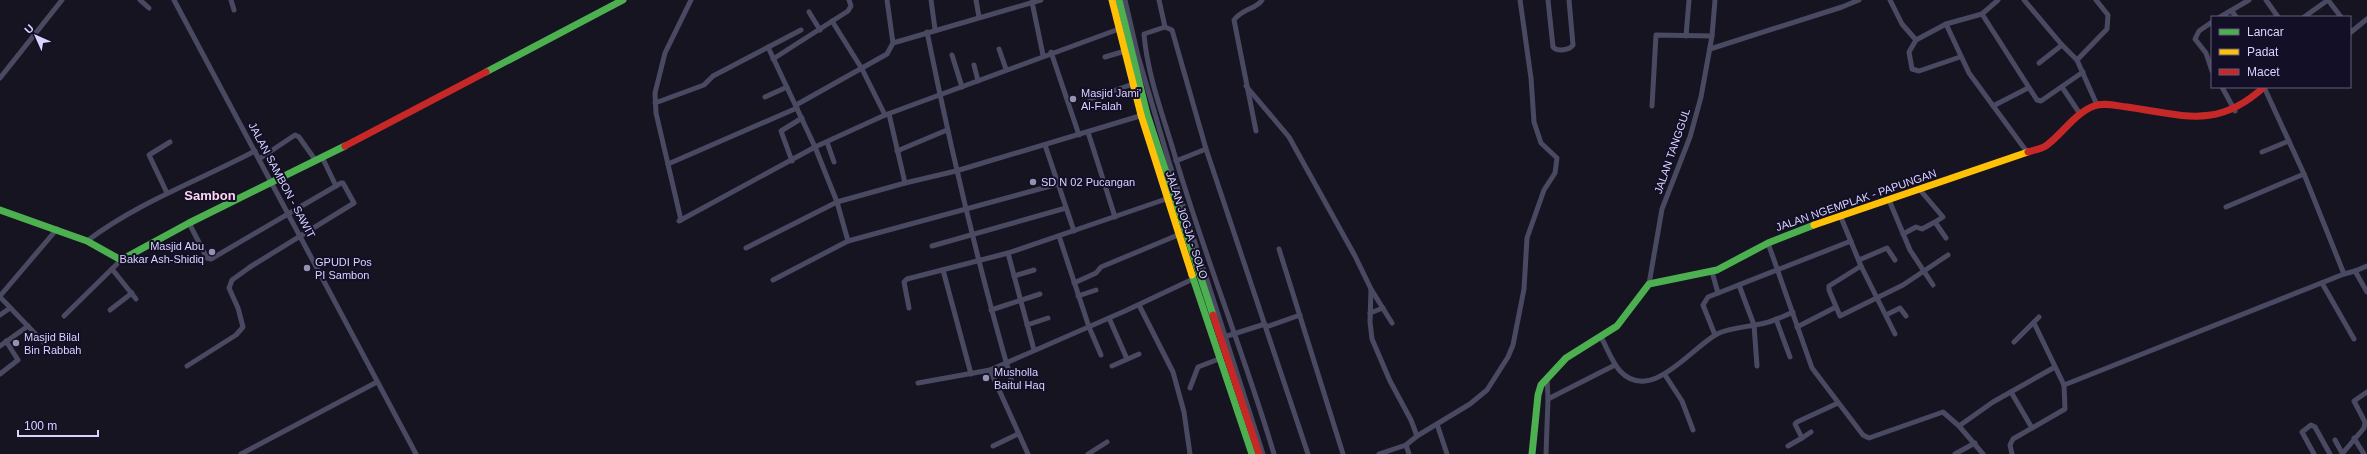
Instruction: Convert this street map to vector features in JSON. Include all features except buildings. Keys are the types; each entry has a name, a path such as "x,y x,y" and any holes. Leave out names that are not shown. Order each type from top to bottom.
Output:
{"main road":[{"path":"0,210 57,229 87,241 121,260 188,223 319,159 623,0"},
{"name":"JALAN JOGJA - SOLO","path":"1112,0 1133,84 1170,198 1223,337 1259,454"},
{"name":"JALAN JOGJA - SOLO","path":"1120,0 1132,39 1144,115"},
{"path":"2097,105 2214,117 2234,110 2248,102 2263,88"},
{"name":"JALAN NGEMPLAK - PAPUNGAN","path":"1649,284 1712,272 1768,243 1840,215 1920,190 2048,145 2080,114 2097,105"},
{"name":"JALAN JOGJA - SOLO","path":"1170,198 1178,235 1252,454"},
{"path":"1532,454 1538,395 1544,381 1566,358 1617,326 1649,284"}],"street":[{"path":"0,78 62,0"},
{"path":"140,0 148,8"},
{"path":"231,0 234,10"},
{"path":"691,0 665,53 654,93 680,220 792,161 815,147 887,114 941,95 1051,52 1119,29"},
{"path":"773,59 820,30 850,8 849,0"},
{"path":"668,164 796,106 886,55 893,43 887,0"},
{"path":"931,0 935,29"},
{"path":"976,0 979,16"},
{"path":"893,43 1024,2 1041,0"},
{"path":"1125,0 1132,39 1169,162 1223,337 1263,454"},
{"path":"1158,0 1165,27"},
{"path":"1256,132 1234,20 1242,11 1259,4 1262,0"},
{"path":"1379,454 1406,445 1417,436 1487,390 1508,357 1513,345 1524,289 1527,238 1544,190 1555,173 1557,158 1541,143 1534,122 1531,78 1520,0"},
{"path":"1548,0 1553,47 1558,50 1570,48 1573,45 1569,0"},
{"path":"1686,36 1689,0"},
{"name":"JALAN TANGGUL","path":"1649,284 1662,210 1690,137 1701,97 1712,36 1715,0"},
{"path":"1710,49 1842,7 1859,0"},
{"path":"1890,0 1902,24 1916,40"},
{"path":"1960,57 1915,71 1910,65 1909,52 1916,40 1926,33 1946,24 1982,14 1998,0"},
{"path":"2024,0 2062,45 2077,60 2097,105"},
{"path":"2077,60 2107,29 2108,14 2096,0"},
{"path":"2222,16 2248,0"},
{"path":"2266,0 2277,16"},
{"path":"2305,16 2328,0 2340,16"},
{"name":"JALAN SAMBON - SAWIT","path":"177,1 259,159 302,236 319,272 416,454"},
{"path":"1032,2 1043,55"},
{"path":"2232,11 2235,16"},
{"path":"809,12 820,30"},
{"path":"1982,14 2035,99 2041,101 2083,72"},
{"path":"2351,31 2367,19"},
{"path":"832,21 862,69 887,114 905,183"},
{"path":"2211,23 2199,31 2195,39 2206,53 2211,69"},
{"path":"1946,24 1960,57 1993,106 2028,152"},
{"path":"1132,39 1165,27 1172,30 1206,149 1308,454"},
{"path":"655,103 704,85 713,76 800,30"},
{"path":"928,32 947,130 977,261 1013,386"},
{"path":"1144,34 1156,91 1176,161 1221,299 1235,333 1274,454"},
{"path":"1652,106 1656,35 1712,36"},
{"path":"2039,63 2062,45"},
{"path":"768,47 815,147 837,202 848,241"},
{"path":"999,49 1006,70"},
{"path":"1105,57 1125,51"},
{"path":"1051,52 1079,135"},
{"path":"952,55 962,87"},
{"path":"974,65 978,81"},
{"path":"1090,99 1133,84"},
{"path":"1246,86 1280,125 1301,157 1371,289 1392,323"},
{"path":"2062,86 2080,114"},
{"path":"765,98 787,87"},
{"path":"1993,106 2028,88"},
{"path":"2223,88 2234,110"},
{"path":"2264,88 2304,174 2344,274"},
{"path":"746,248 837,202 905,183 956,171 1144,115"},
{"path":"792,161 781,131 802,118"},
{"path":"897,151 947,130"},
{"path":"1088,132 1115,216"},
{"path":"259,159 295,135 299,137 319,159 336,186"},
{"path":"2262,152 2289,141"},
{"path":"167,193 148,154 170,142"},
{"path":"827,142 834,162"},
{"path":"1045,145 1074,231"},
{"path":"1176,161 1206,149"},
{"path":"87,241 111,223 167,193 255,151"},
{"path":"2226,207 2304,174"},
{"path":"187,366 236,335 243,326 238,308 229,288 232,280 250,267 354,204 344,184 336,186 209,260 202,252 188,223"},
{"path":"773,280 848,241 1058,184"},
{"path":"1903,234 1916,227 1922,229 1943,217 1920,190"},
{"path":"909,308 905,281 1008,254 1170,198"},
{"path":"1889,200 1912,254 1933,285"},
{"path":"932,246 1066,208"},
{"path":"1840,215 1860,263 1895,334"},
{"path":"1935,222 1946,238"},
{"path":"44,343 0,296 57,229"},
{"path":"1074,283 1096,273 1101,266 1178,235"},
{"path":"1059,236 1078,296 1101,355"},
{"path":"1715,335 1704,301 1739,284 1851,241"},
{"path":"1768,243 1812,368 1838,404 1866,437 1943,412 1959,426 1983,454"},
{"path":"1895,260 1887,248 1860,263 1829,286 1839,314 1843,315 1878,298 1924,272 1948,255"},
{"path":"1279,249 1343,454"},
{"path":"1008,254 1034,350"},
{"path":"64,316 121,260"},
{"path":"2064,385 2367,266"},
{"path":"112,269 136,299"},
{"path":"944,270 971,374"},
{"path":"1014,276 1034,270"},
{"path":"2355,271 2367,292"},
{"path":"1712,272 1718,293"},
{"path":"918,383 990,370 1140,305 1193,279"},
{"path":"2322,283 2354,339"},
{"path":"1739,284 1754,325 1757,366"},
{"path":"1371,289 1370,313 1372,339 1390,381 1411,420 1417,436"},
{"path":"1078,296 1096,290"},
{"path":"110,310 132,293"},
{"path":"991,310 1040,294"},
{"path":"1140,305 1173,372 1184,412 1190,454"},
{"path":"1797,326 1836,307"},
{"path":"0,315 10,308"},
{"path":"1370,313 1382,308"},
{"path":"1886,315 1900,308 1906,316"},
{"path":"1601,337 1615,365 1626,377 1635,381 1665,375 1700,345 1715,335 1776,319 1793,312"},
{"path":"1213,341 1235,333 1266,326 1300,315"},
{"path":"2014,342 2039,317"},
{"path":"1027,325 1048,318"},
{"path":"1109,318 1128,359"},
{"path":"1776,319 1790,357"},
{"path":"2012,454 2010,446 2011,441 2065,409 2064,385 2034,323"},
{"path":"0,346 28,326"},
{"path":"0,374 18,360 6,341"},
{"path":"1112,366 1139,354"},
{"path":"1190,388 1198,367 1219,358"},
{"path":"1548,399 1615,365"},
{"path":"1959,426 2011,392 2055,368"},
{"path":"990,370 1028,454"},
{"path":"1665,375 1670,386 1682,401 1693,430"},
{"path":"1544,381 1548,399 1546,454"},
{"path":"241,454 377,382"},
{"path":"2011,392 2032,428"},
{"path":"2335,440 2342,454 2364,428 2365,422 2354,401 2367,392"},
{"path":"1802,438 1795,424 1797,422 1838,404"},
{"path":"1437,424 1447,454"},
{"path":"2314,454 2302,432 2303,429 2311,425 2315,427 2330,454"},
{"path":"2360,432 2367,430"},
{"path":"1788,446 1811,432"},
{"path":"993,446 1018,434"},
{"path":"2354,438 2364,454"},
{"path":"1088,454 1107,442"},
{"path":"1955,454 1974,443"},
{"path":"1406,445 1409,454"}],"traffic: fast":[{"path":"486,72 623,0"},
{"path":"1119,0 1147,114 1213,315"},
{"path":"0,210 87,241 121,260 189,223 345,146"},
{"path":"1532,454 1538,395 1541,385 1566,358 1617,326 1649,284 1717,270 1768,243 1814,225"},
{"path":"1192,275 1252,454"}],"traffic: slow":[{"path":"1112,0 1141,115 1192,275"},
{"path":"1814,225 2028,152"}],"traffic: jam":[{"path":"345,146 486,72"},
{"path":"2028,152 2045,146 2081,113 2094,106 2102,104 2183,116 2199,116 2215,114 2231,109 2247,101 2263,88"},
{"path":"1213,315 1259,454"}],"place":[{"name":"Masjid Jami' Al-Falah","path":"1073,99"},
{"name":"SD N 02 Pucangan","path":"1033,182"},
{"name":"Masjid Abu Bakar Ash-Shidiq","path":"212,252"},
{"name":"GPUDI Pos PI Sambon","path":"307,268"},
{"name":"Masjid Bilal Bin Rabbah","path":"16,343"},
{"name":"Musholla Baitul Haq","path":"986,378"}],"district":[{"name":"Sambon","path":"210,195"}]}
